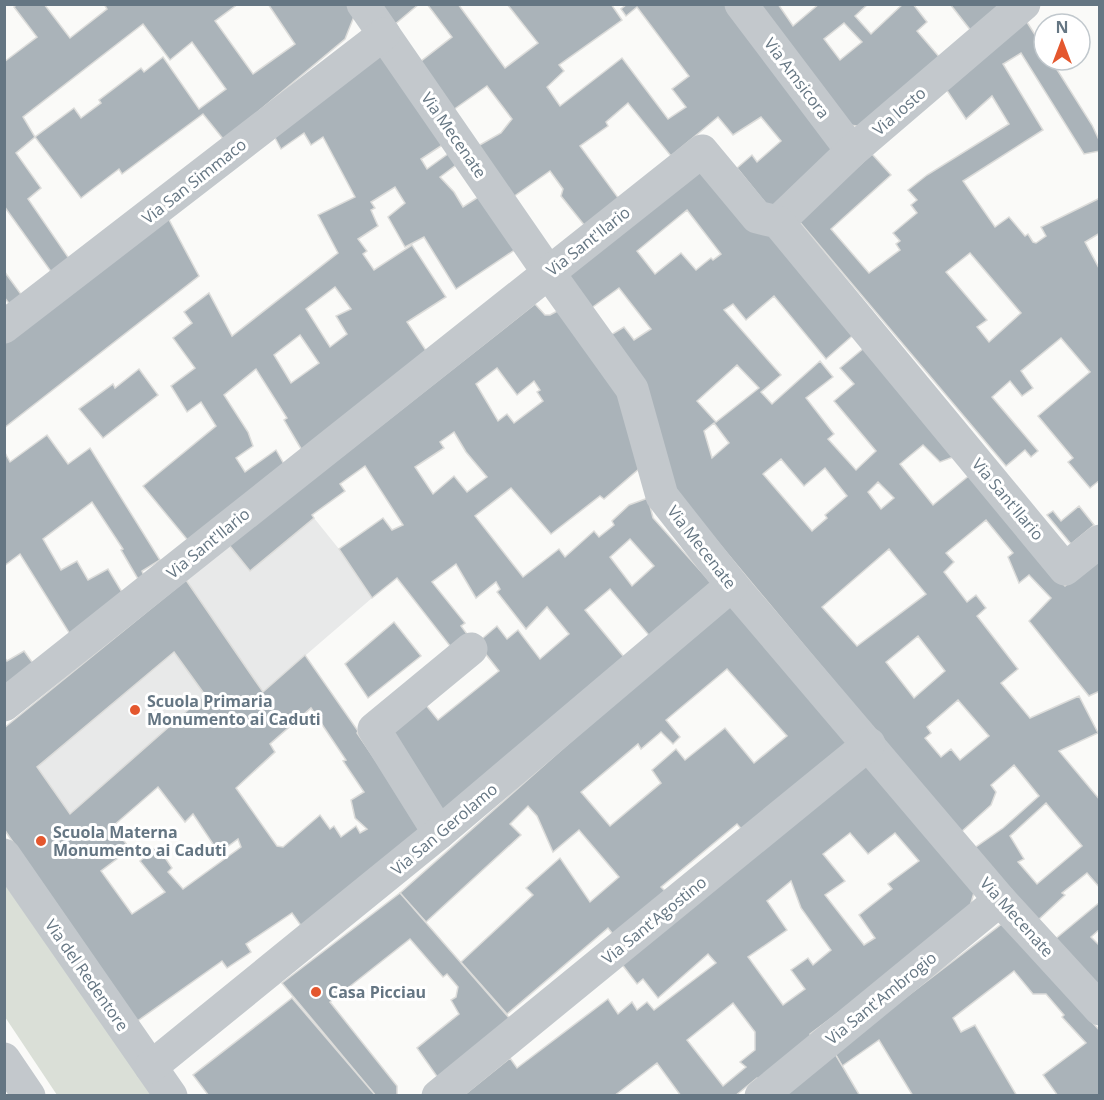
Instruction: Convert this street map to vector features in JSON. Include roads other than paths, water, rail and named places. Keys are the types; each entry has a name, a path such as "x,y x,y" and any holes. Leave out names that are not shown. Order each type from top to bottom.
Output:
{"street":[{"name":"Via Mecenate","path":"363,4 548,272 632,389 662,495 732,585 1000,900 1100,1009"},
{"name":"Via Amsicora","path":"741,4 852,151"},
{"name":"Via Iosto","path":"778,222 852,151 1024,4"},
{"name":"Via San Simmaco","path":"4,327 384,34"},
{"name":"Via Sant'Ilario","path":"4,705 702,151 757,217 778,222 1065,568 1100,541"},
{"name":"Via San Gerolamo","path":"151,1067 439,833 732,585"},
{"path":"439,833 374,729 471,649"},
{"name":"Via Sant'Agostino","path":"438,1095 869,744"},
{"name":"Via del Redentore","path":"4,855 171,1095"},
{"name":"Via Sant'Ambrogio","path":"761,1095 1000,900"},
{"path":"4,1059 29,1095"}],"place":[{"name":"Scuola Primaria Monumento ai Caduti","path":"135,710"},
{"name":"Scuola Materna Monumento ai Caduti","path":"41,841"},
{"name":"Casa Picciau","path":"316,992"}]}
